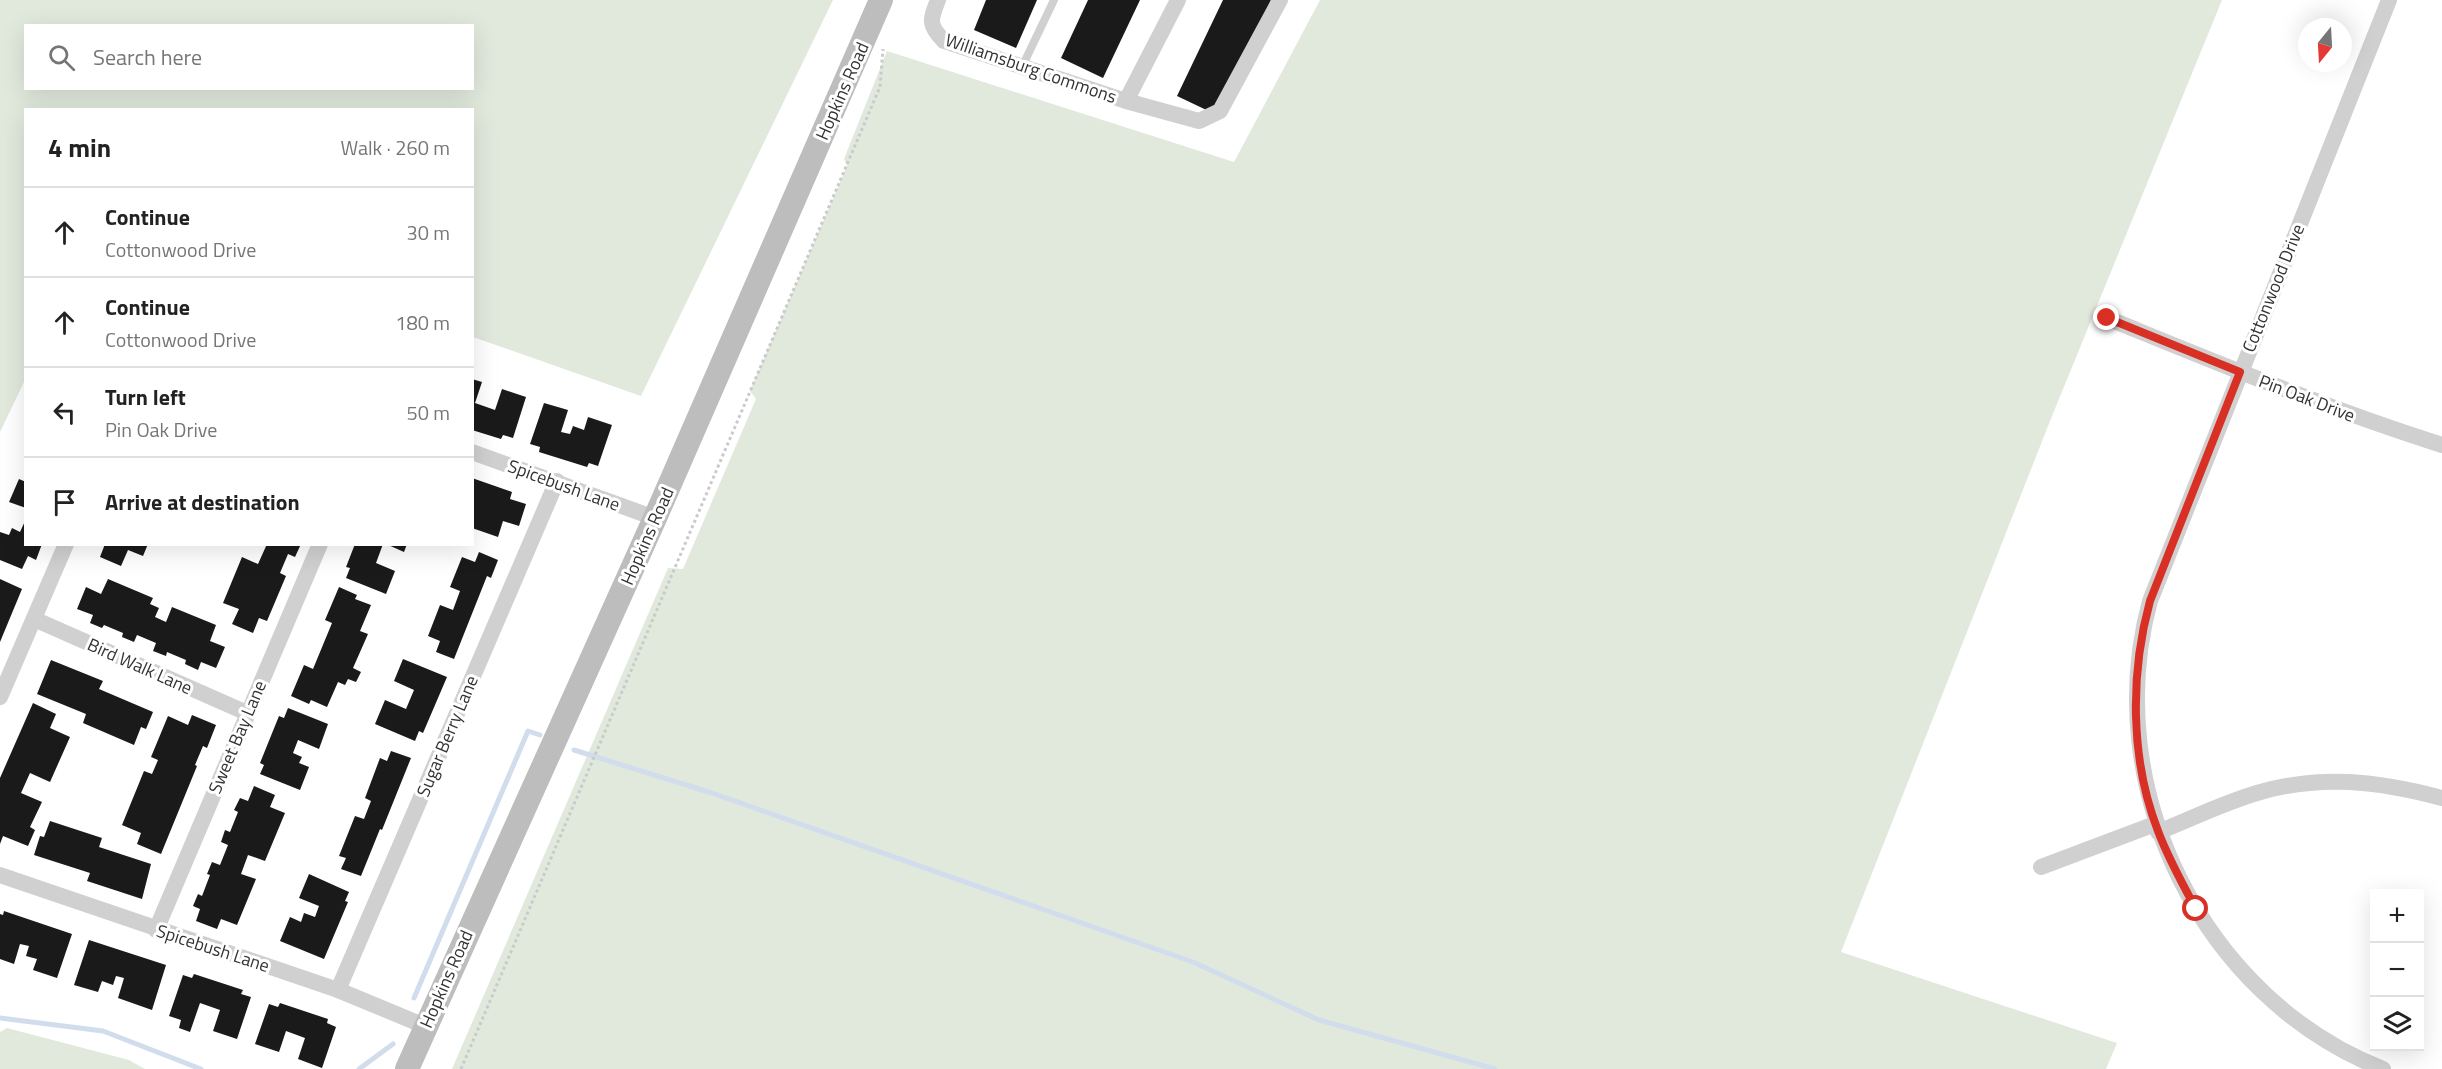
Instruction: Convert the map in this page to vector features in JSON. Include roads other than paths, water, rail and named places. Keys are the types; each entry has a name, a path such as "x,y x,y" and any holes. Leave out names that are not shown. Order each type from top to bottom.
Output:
{"street":[{"name":"Hopkins Road","path":"407,1069 655,518 881,0"},
{"name":"Williamsburg Commons","path":"938,0 931,17 933,30 944,41 1126,101 1199,122 1220,111 1280,0"},
{"name":"Williamsburg Commons","path":"1126,101 1178,0"},
{"name":"Cottonwood Drive","path":"2383,1069 2337,1048 2306,1028 2277,1005 2247,976 2220,944 2196,909 2176,872 2157,828 2146,790 2139,744 2137,665 2141,633 2150,601 2389,0"},
{"name":"Pin Oak Drive","path":"2107,318 2388,429 2442,445"},
{"name":"Spicebush Lane","path":"474,453 655,518"},
{"name":"Sugar Berry Lane","path":"338,990 557,481"},
{"path":"0,697 65,546"},
{"name":"Sweet Bay Lane","path":"156,930 319,546"},
{"name":"Bird Walk Lane","path":"34,619 247,713"},
{"path":"2041,867 2256,793 2295,784 2336,781 2366,782 2396,786 2442,798"},
{"name":"Spicebush Lane","path":"0,875 156,930 338,990 425,1026"}],"lane":[{"path":"1022,67 1054,0"}],"waterway":[{"path":"414,998 528,731 540,735"},
{"path":"574,750 712,793 1193,962 1319,1020 1495,1069"},
{"path":"0,1018 103,1031 201,1069"},
{"path":"359,1069 393,1044"}]}
